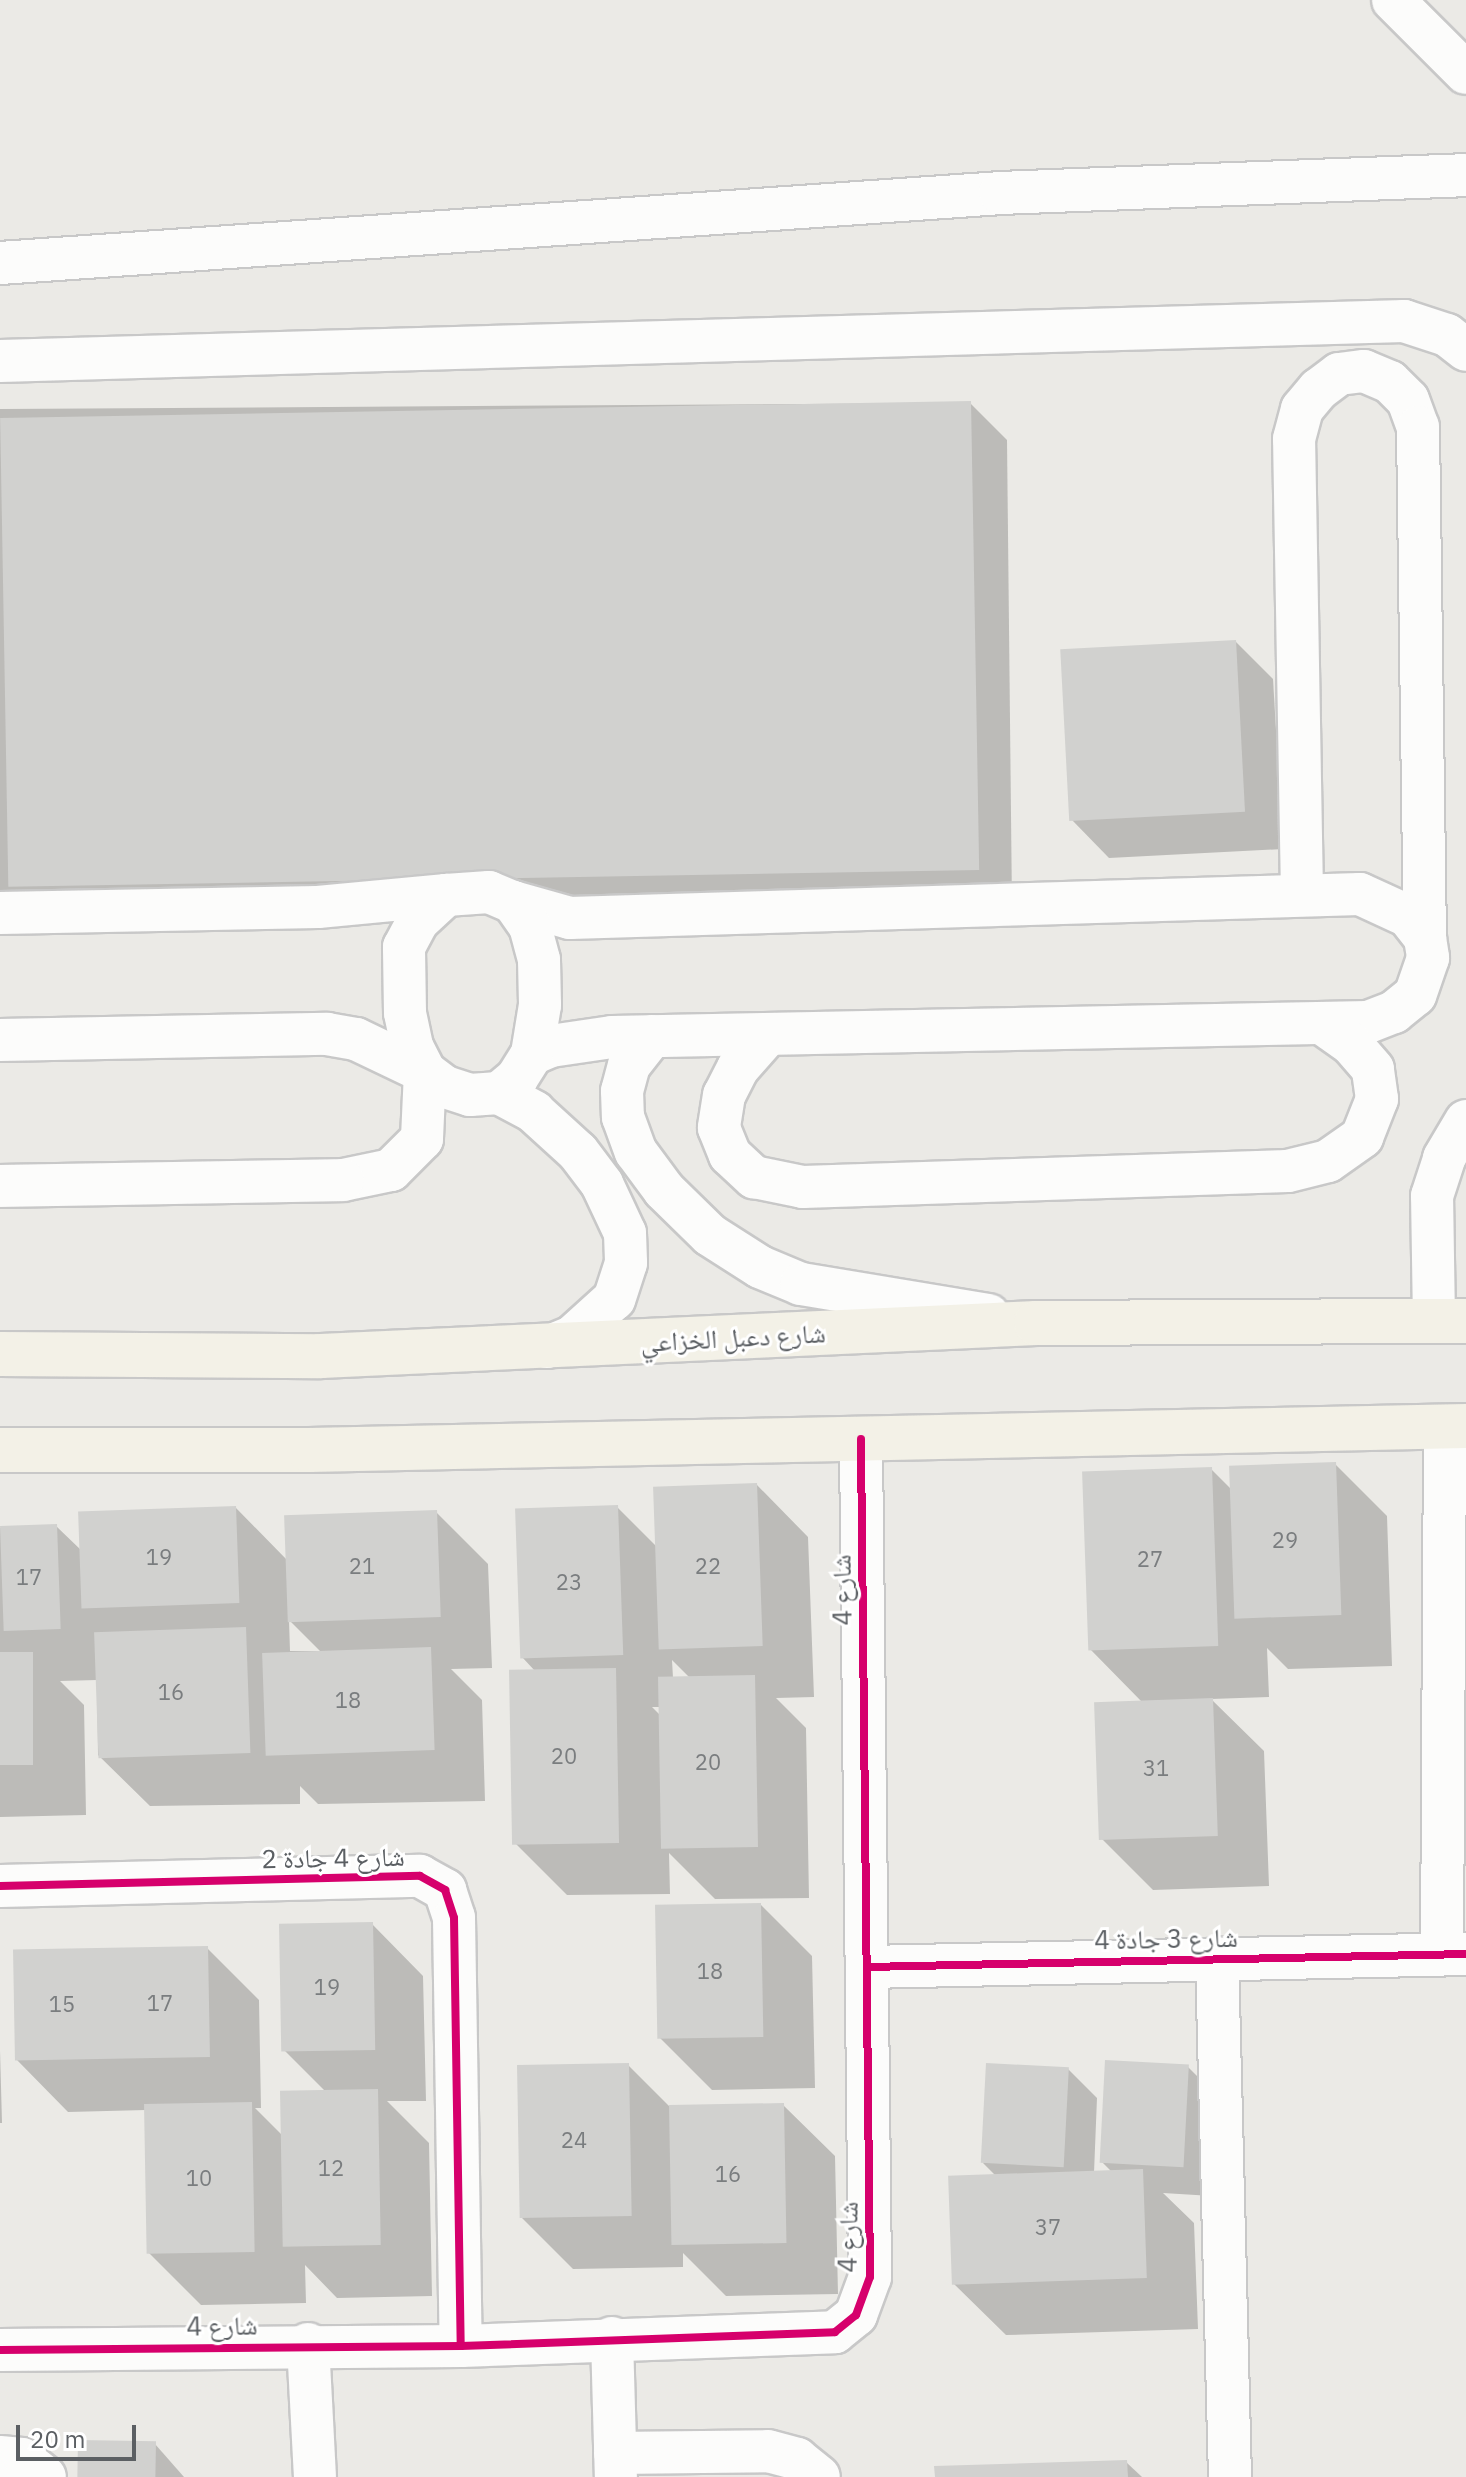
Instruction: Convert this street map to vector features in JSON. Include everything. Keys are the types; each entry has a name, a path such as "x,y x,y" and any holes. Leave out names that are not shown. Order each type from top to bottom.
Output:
{"main road":[{"name":"شارع دعبل الخزاعي","path":"4,1360 321,1356 1036,1323 1450,1321"},
{"path":"4,1446 309,1450 1455,1426"}],"street":[{"path":"1393,0 1466,73"},
{"path":"0,263 1000,193 1466,175"},
{"path":"0,361 1404,321 1447,335 1466,350"},
{"path":"532,1054 573,1041 652,1036 1324,1025 1368,1022 1404,1004 1424,976 1425,938 1418,427 1408,400 1390,382 1364,371 1339,374 1319,389 1302,409 1294,439 1302,894"},
{"path":"0,913 318,907 489,892 570,918 1360,894 1388,903 1408,916 1425,938"},
{"path":"0,1186 343,1180 391,1170 422,1139 425,1072 412,1046 405,1013 404,947 418,921 446,895"},
{"path":"499,1093 517,1078 532,1054 540,1005 539,960 530,926 513,902"},
{"path":"768,1034 738,1068 724,1095 719,1128 730,1155 754,1177 803,1187 1288,1171 1328,1161 1362,1137 1377,1099 1373,1069 1350,1043 1324,1025"},
{"path":"0,1040 327,1034 356,1039 425,1072 445,1087 470,1095 499,1093 534,1112 578,1152 602,1184 625,1233 626,1263 614,1299 572,1337 547,1347"},
{"path":"652,1036 629,1065 622,1091 623,1117 636,1152 664,1190 710,1235 760,1267 801,1284 1036,1323"},
{"path":"1450,1321 1432,1196 1444,1158 1466,1121"},
{"path":"1454,1954 1455,1426"},
{"name":"شارع 4","path":"0,2350 308,2344 461,2346 835,2332 856,2315 870,2277 861,1439"},
{"name":"شارع 4 جادة 2","path":"0,1886 420,1876 445,1890 454,1918 461,2346"},
{"name":"شارع 3 جادة 4","path":"867,1967 1454,1954"},
{"name":"شارع 3 جادة 4","path":"1217,1958 1230,2477"},
{"path":"612,2338 616,2465 768,2451 797,2459 819,2477"},
{"path":"308,2344 315,2477"},
{"path":"0,2457 22,2459 45,2477"}],"building":[{"path":"971,401 979,870 8,887 0,418"},
{"path":"1236,640 1245,812 1069,821 1060,649"},
{"path":"1336,1462 1341,1615 1234,1619 1229,1466"},
{"path":"1212,1467 1218,1646 1088,1650 1082,1472"},
{"path":"757,1483 763,1646 659,1650 653,1487"},
{"path":"618,1505 623,1655 520,1659 515,1509"},
{"path":"236,1506 239,1603 81,1608 78,1512"},
{"path":"437,1510 441,1617 288,1622 284,1515"},
{"path":"57,1524 61,1629 4,1631 0,1526"},
{"path":"246,1627 250,1753 98,1758 94,1632"},
{"path":"431,1647 435,1750 266,1756 262,1653"},
{"path":"0,1652 33,1652 33,1765 0,1765"},
{"path":"616,1668 619,1843 512,1845 509,1670"},
{"path":"755,1675 758,1847 661,1849 658,1677"},
{"path":"1213,1698 1218,1836 1099,1840 1094,1702"},
{"path":"761,1903 763,2037 657,2039 655,1905"},
{"path":"373,1922 375,2050 281,2052 279,1924"},
{"path":"208,1946 210,2057 15,2060 13,1949"},
{"path":"1105,2060 1189,2064 1183,2167 1100,2163"},
{"path":"629,2063 632,2216 520,2218 517,2065"},
{"path":"986,2063 1069,2067 1064,2167 981,2163"},
{"path":"378,2089 381,2245 283,2247 280,2091"},
{"path":"252,2102 255,2252 147,2254 144,2104"},
{"path":"784,2103 786,2243 671,2245 669,2105"},
{"path":"1143,2169 1147,2278 952,2285 948,2176"},
{"path":"78,2440 156,2441 155,2477 77,2477"},
{"path":"1127,2460 1128,2477 935,2477 934,2466"}],"cycle path":[{"path":"0,2350 461,2346 835,2332 856,2315 870,2277 861,1439"},
{"path":"0,1886 420,1876 445,1890 454,1918 461,2346"},
{"path":"867,1967 1466,1954"}]}
